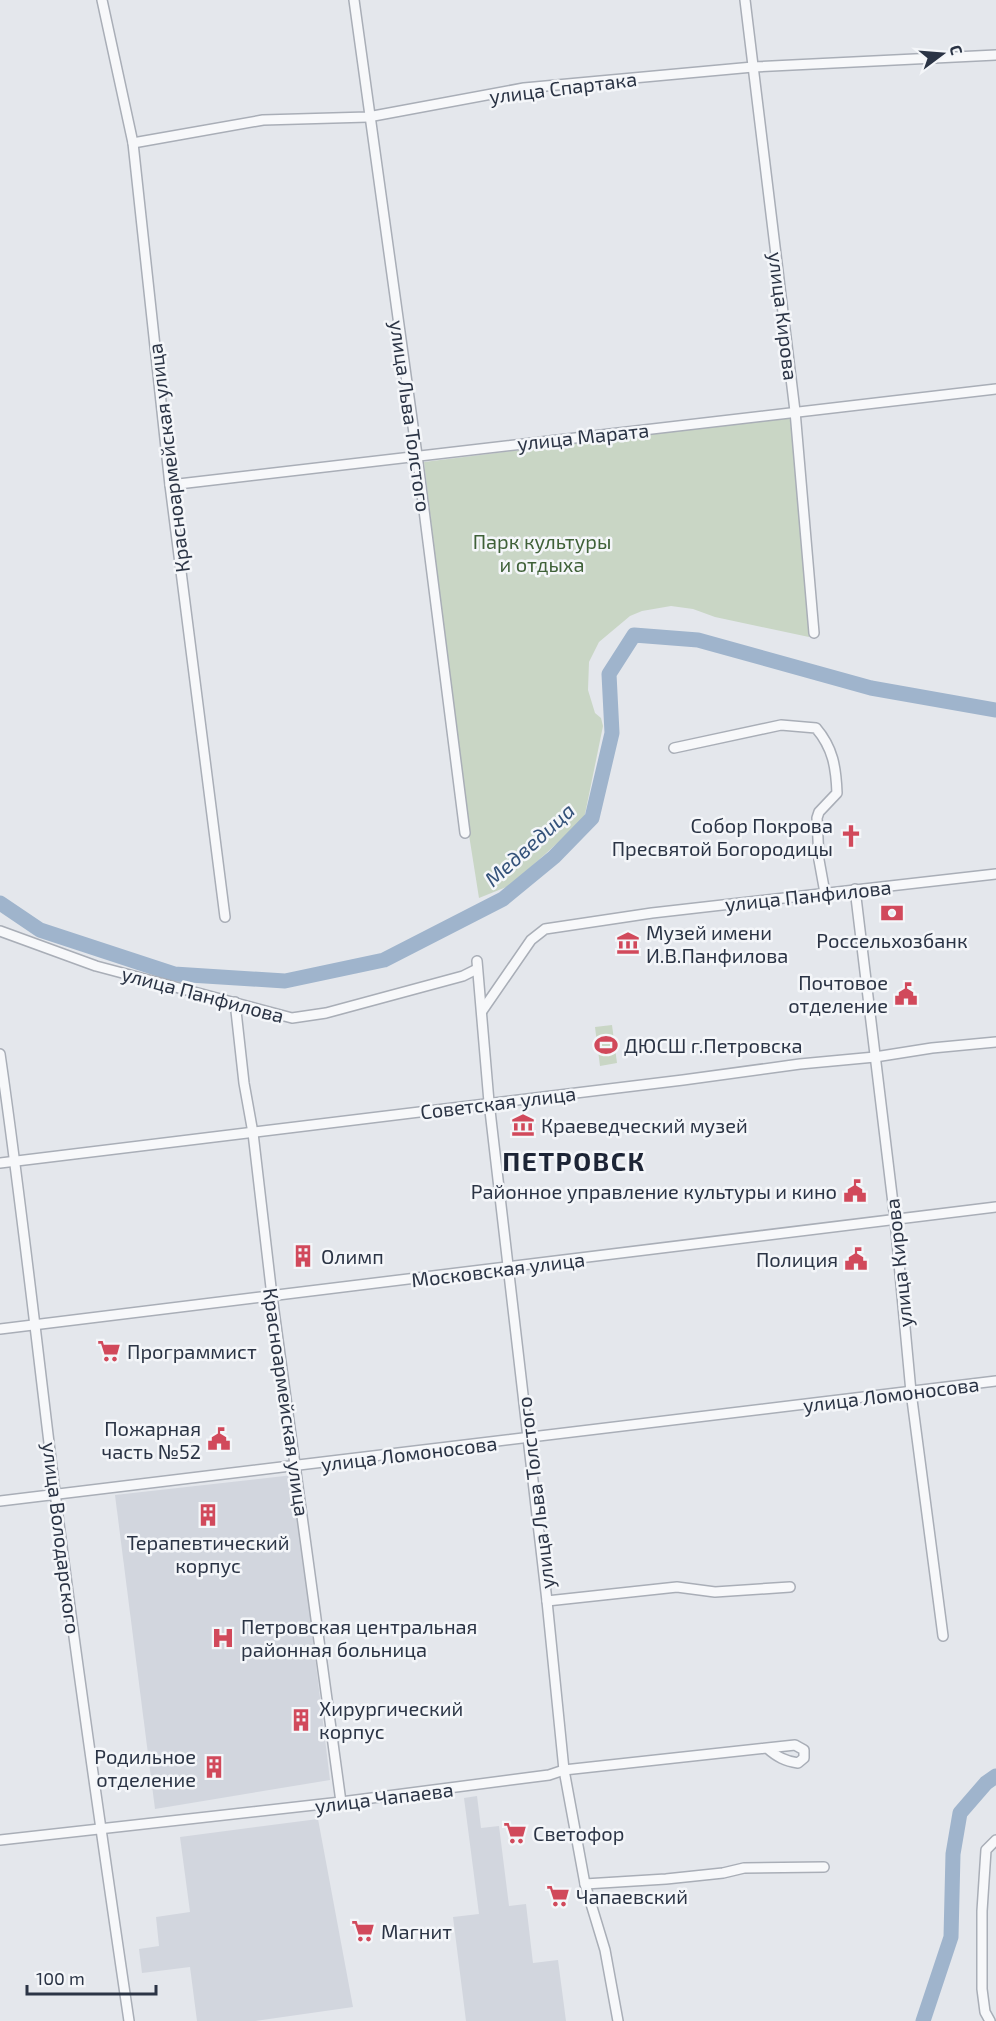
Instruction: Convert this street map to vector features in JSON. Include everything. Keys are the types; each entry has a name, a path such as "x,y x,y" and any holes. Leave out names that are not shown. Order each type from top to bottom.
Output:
{"street":[{"name":"Красноармейская улица","path":"102,0 133,143 170,485 225,917"},
{"name":"улица Льва Толстого","path":"354,0 368,117 417,455 465,833"},
{"name":"улица Кирова","path":"745,0 795,411 814,633"},
{"name":"улица Спартака","path":"133,143 263,120 368,117 524,88 753,67 996,55"},
{"name":"улица Марата","path":"170,485 996,389"},
{"path":"674,748 781,725 816,728 828,741 836,770 837,793 819,812 817,818 819,860 825,893"},
{"name":"улица Панфилова","path":"482,1011 531,939 545,929 652,913 996,874"},
{"name":"улица Кирова","path":"855,889 895,1220 911,1392 943,1636"},
{"name":"улица Панфилова","path":"0,931 96,966 292,1018 326,1013 463,976 477,965"},
{"name":"улица Льва Толстого","path":"477,965 489,1102 547,1601 564,1770 585,1884 605,1950 618,2021"},
{"name":"Красноармейская улица","path":"235,1002 272,1296 341,1802"},
{"name":"Советская улица","path":"0,1163 996,1042"},
{"name":"улица Володарского","path":"0,1054 16,1161 56,1494 129,2021"},
{"name":"Московская улица","path":"0,1329 996,1207"},
{"name":"улица Ломоносова","path":"0,1501 996,1381"},
{"path":"547,1601 677,1587 715,1592 742,1588 770,1590 790,1587"},
{"name":"улица Чапаева","path":"0,1840 341,1802 549,1775 564,1770 767,1748"},
{"path":"990,2021 985,2012 982,1989 982,1911 986,1850 996,1840"},
{"path":"585,1884 666,1879 723,1873 744,1868 824,1867"}],"shaded area":[{"name":"Петровская центральная районная больница","path":"293,1475 330,1780 155,1809 115,1495"},
{"path":"477,1796 481,1828 499,1826 509,1906 526,1904 533,1963 558,1960 566,2021 466,2021 453,1917 479,1914 464,1798"},
{"path":"318,1819 353,2007 255,2021 197,2021 190,1967 142,1973 139,1949 159,1946 156,1917 190,1912 180,1837"}],"green space":[{"name":"Парк культуры и отдыха","path":"793,413 809,637 715,617 693,609 671,606 642,611 630,616 599,642 589,662 588,690 595,713 601,718 603,726 584,819 511,885 479,898 466,816 424,462 665,432"},
{"name":"ДЮСШ г.Петровска","path":"612,1025 617,1063 600,1066 595,1027"}],"waterway":[{"name":"Медведица","path":"0,903 40,930 174,974 285,981 384,960 503,899 554,857 592,818 612,733 609,674 634,635 698,640 871,688 996,710"},
{"name":"Медведица","path":"923,2021 951,1937 953,1854 960,1813 986,1783 996,1776"}],"place":[{"name":"Собор Покрова Пресвятой Богородицы","path":"851,836"},
{"name":"Россельхозбанк","path":"892,913"},
{"name":"Музей имени И.В.Панфилова","path":"628,943"},
{"name":"Почтовое отделение","path":"906,994"},
{"name":"ДЮСШ г.Петровска","path":"606,1045"},
{"name":"Краеведческий музей","path":"523,1125"},
{"name":"Районное управление культуры и кино","path":"855,1191"},
{"name":"Олимп","path":"303,1256"},
{"name":"Полиция","path":"856,1259"},
{"name":"Программист","path":"109,1351"},
{"name":"Пожарная часть №52","path":"219,1439"},
{"name":"Терапевтический корпус","path":"208,1515"},
{"name":"Петровская центральная районная больница","path":"223,1638"},
{"name":"Хирургический корпус","path":"301,1720"},
{"name":"Родильное отделение","path":"214,1767"},
{"name":"Светофор","path":"515,1833"},
{"name":"Чапаевский","path":"558,1896"},
{"name":"Магнит","path":"363,1931"}],"district":[{"name":"ПЕТРОВСК","path":"574,1160"}]}
